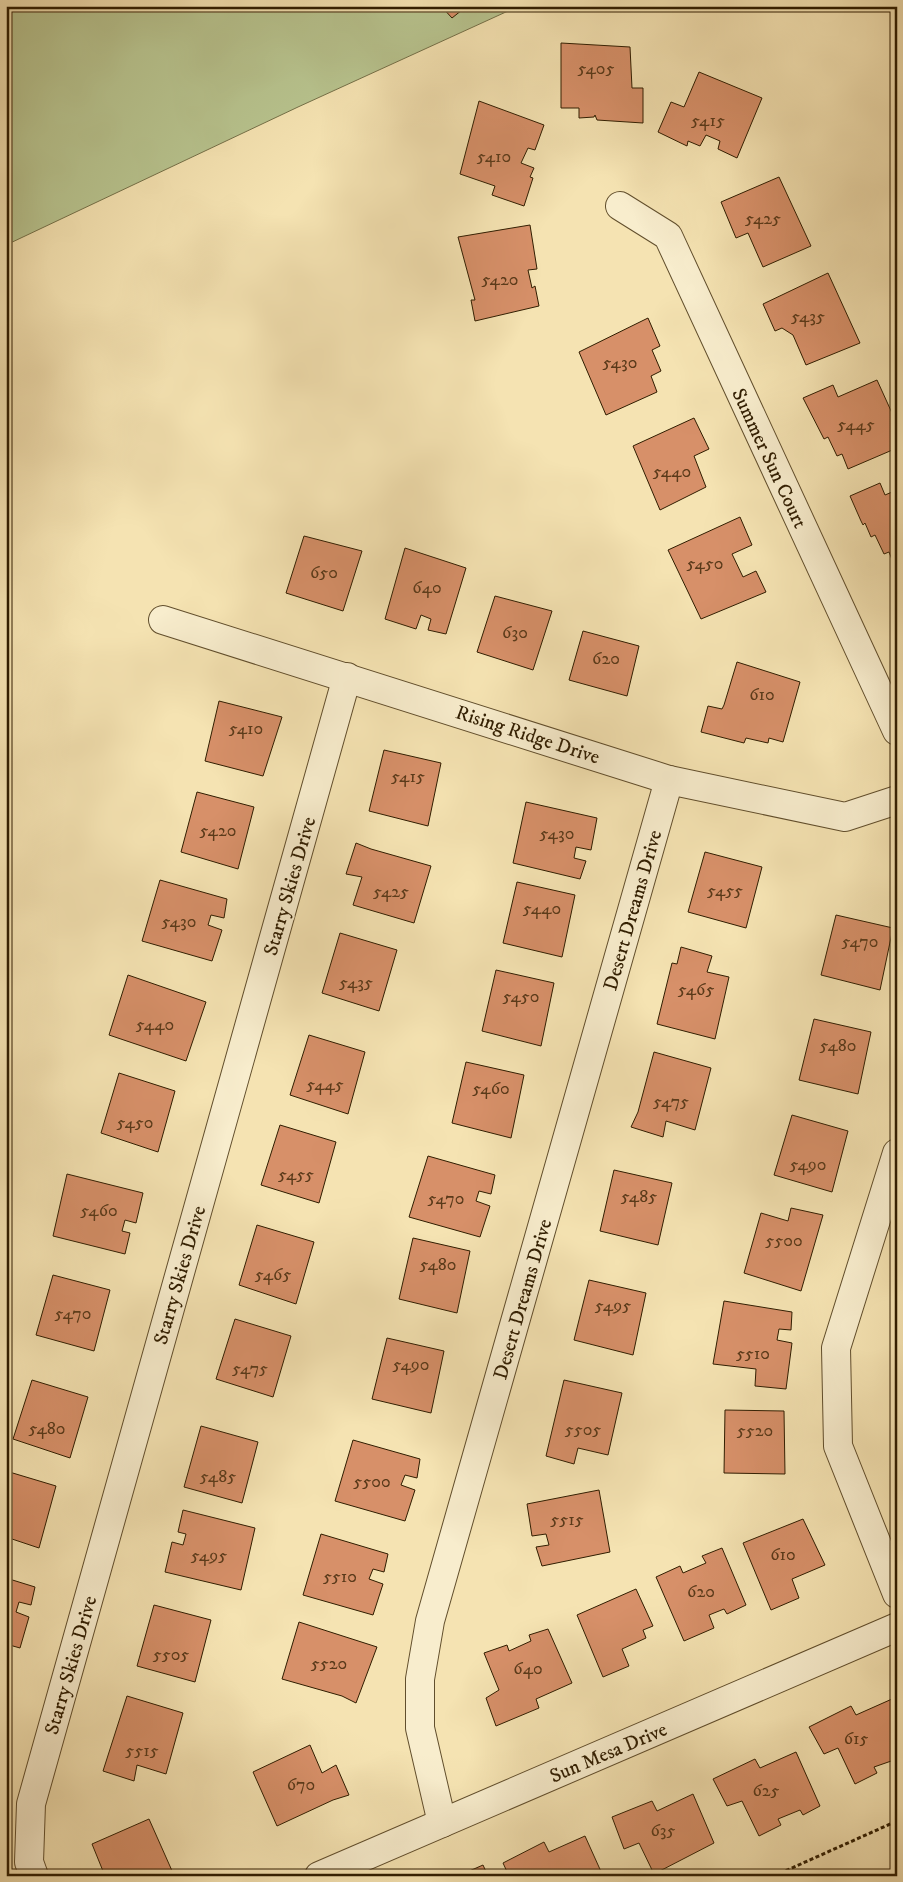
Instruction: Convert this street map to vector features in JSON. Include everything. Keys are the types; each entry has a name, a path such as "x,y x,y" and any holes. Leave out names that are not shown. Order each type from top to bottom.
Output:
{"street":[{"name":"Summer Sun Court","path":"620,206 668,236 897,731"},
{"name":"Rising Ridge Drive","path":"163,620 669,780 845,817 897,800"},
{"name":"Starry Skies Drive","path":"34,1876 29,1862 31,1804 348,677"},
{"name":"Desert Dreams Drive","path":"442,1823 420,1728 420,1679 430,1621 669,780"},
{"path":"897,1153 836,1348 838,1446 897,1594"},
{"name":"Sun Mesa Drive","path":"319,1876 897,1627"}],"path":[{"path":"774,1876 897,1821"}],"green space":[{"path":"6,6 519,6 298,107 6,245"}],"building":[{"path":"441,6 467,6 452,18"},
{"path":"561,43 630,47 632,88 643,88 643,123 597,120 595,115 594,117 579,118 579,108 561,108"},
{"path":"699,72 762,98 737,158 718,149 720,141 706,135 700,146 688,141 687,146 658,132 671,102 684,107"},
{"path":"479,101 544,125 535,150 528,148 521,163 534,168 530,177 533,178 524,206 492,195 495,186 460,174"},
{"path":"779,177 811,246 763,267 748,233 736,238 721,202"},
{"path":"530,225 537,269 528,270 532,288 535,286 539,306 475,321 471,300 475,300 458,237"},
{"path":"828,273 860,343 806,365 793,335 782,328 775,331 763,304"},
{"path":"648,318 660,346 652,350 661,371 651,376 657,392 606,415 579,352"},
{"path":"877,380 897,424 897,448 848,469 842,454 837,456 828,437 824,439 803,398 833,385 838,397"},
{"path":"694,418 709,449 694,456 706,487 660,510 633,446"},
{"path":"880,483 885,495 897,490 895,567 889,552 884,554 875,535 871,537 865,523 863,525 850,496"},
{"path":"740,517 752,545 732,554 743,577 756,571 766,592 701,619 668,550"},
{"path":"304,536 362,551 343,611 286,593"},
{"path":"405,548 466,568 446,634 428,630 431,619 421,615 416,629 385,619"},
{"path":"495,596 552,611 533,670 477,652"},
{"path":"583,631 639,646 627,696 569,680"},
{"path":"737,662 800,682 783,742 769,738 768,743 746,738 744,743 701,732 708,706 722,709"},
{"path":"219,701 282,717 263,776 205,761"},
{"path":"384,750 441,763 428,826 369,811"},
{"path":"197,792 254,807 238,869 181,852"},
{"path":"526,802 597,818 591,850 576,847 574,858 586,861 580,879 513,863"},
{"path":"356,843 431,866 414,923 353,905 362,877 346,874"},
{"path":"705,852 762,867 746,928 688,912"},
{"path":"160,880 227,899 224,918 211,915 208,925 222,930 212,961 142,941"},
{"path":"517,882 575,895 562,957 503,943"},
{"path":"836,915 893,928 880,990 821,975"},
{"path":"340,933 397,950 379,1011 322,993"},
{"path":"681,947 712,956 707,972 729,977 715,1039 657,1024 672,963 677,964"},
{"path":"496,970 554,983 541,1046 482,1031"},
{"path":"128,975 206,1002 186,1061 109,1035"},
{"path":"814,1019 871,1032 858,1094 799,1080"},
{"path":"309,1035 365,1052 348,1114 290,1095"},
{"path":"654,1052 711,1068 695,1130 666,1121 663,1137 631,1127 638,1112"},
{"path":"466,1062 524,1075 511,1138 452,1123"},
{"path":"119,1073 175,1091 158,1152 101,1133"},
{"path":"792,1115 848,1131 832,1192 774,1175"},
{"path":"280,1125 336,1142 319,1203 261,1185"},
{"path":"428,1156 495,1175 491,1194 479,1191 476,1201 490,1206 480,1237 409,1217"},
{"path":"614,1170 672,1183 658,1245 600,1231"},
{"path":"67,1174 143,1193 136,1223 125,1220 122,1231 130,1233 125,1254 53,1236"},
{"path":"791,1208 823,1215 801,1291 744,1273 761,1213 788,1221"},
{"path":"257,1225 314,1242 296,1304 239,1285"},
{"path":"413,1238 470,1251 457,1313 399,1299"},
{"path":"53,1275 110,1290 94,1351 36,1335"},
{"path":"589,1280 646,1293 633,1355 574,1340"},
{"path":"724,1301 792,1312 791,1330 779,1329 777,1340 792,1343 786,1389 755,1386 756,1369 713,1364"},
{"path":"235,1319 291,1336 273,1397 216,1379"},
{"path":"387,1338 444,1351 431,1413 372,1399"},
{"path":"32,1380 88,1397 70,1458 13,1439"},
{"path":"564,1380 622,1393 608,1455 578,1448 574,1464 546,1456"},
{"path":"725,1410 784,1411 785,1474 724,1473"},
{"path":"201,1426 258,1442 242,1503 184,1487"},
{"path":"353,1440 420,1459 417,1478 405,1475 401,1485 415,1490 405,1521 335,1501"},
{"path":"6,1471 56,1486 39,1548 6,1537"},
{"path":"599,1490 610,1552 542,1566 536,1547 549,1545 546,1534 532,1536 527,1504"},
{"path":"183,1510 255,1528 241,1590 165,1572 172,1542 183,1545 186,1534 178,1532"},
{"path":"803,1519 825,1565 792,1579 799,1598 771,1610 743,1543"},
{"path":"321,1534 388,1554 384,1572 373,1569 369,1579 383,1584 373,1615 303,1595"},
{"path":"722,1548 746,1605 727,1614 724,1609 709,1615 714,1628 684,1641 656,1577 680,1566 683,1573 706,1563 702,1556"},
{"path":"6,1578 35,1587 31,1605 19,1602 16,1612 29,1617 20,1648 6,1644"},
{"path":"636,1589 653,1626 643,1630 646,1638 622,1649 629,1666 603,1677 577,1615"},
{"path":"154,1605 211,1620 195,1682 137,1666"},
{"path":"299,1622 377,1647 356,1703 342,1696 282,1679"},
{"path":"548,1629 572,1683 536,1699 539,1708 496,1726 486,1698 499,1690 484,1653 507,1645 509,1651 531,1641 529,1635"},
{"path":"127,1696 183,1713 166,1774 137,1765 134,1781 103,1771"},
{"path":"892,1699 897,1710 897,1759 874,1767 877,1773 855,1784 838,1748 824,1754 809,1727 851,1706 856,1715"},
{"path":"310,1745 322,1773 336,1765 349,1795 333,1800 277,1826 253,1772"},
{"path":"796,1752 820,1806 803,1815 800,1810 778,1819 781,1825 759,1836 742,1801 727,1806 713,1779 755,1759 760,1768"},
{"path":"693,1794 714,1843 654,1874 639,1843 624,1849 612,1817 652,1801 657,1811"},
{"path":"149,1819 173,1873 167,1876 105,1876 92,1844"},
{"path":"585,1836 603,1876 509,1876 503,1863 544,1842 549,1852"},
{"path":"483,1865 488,1876 458,1876"}]}
